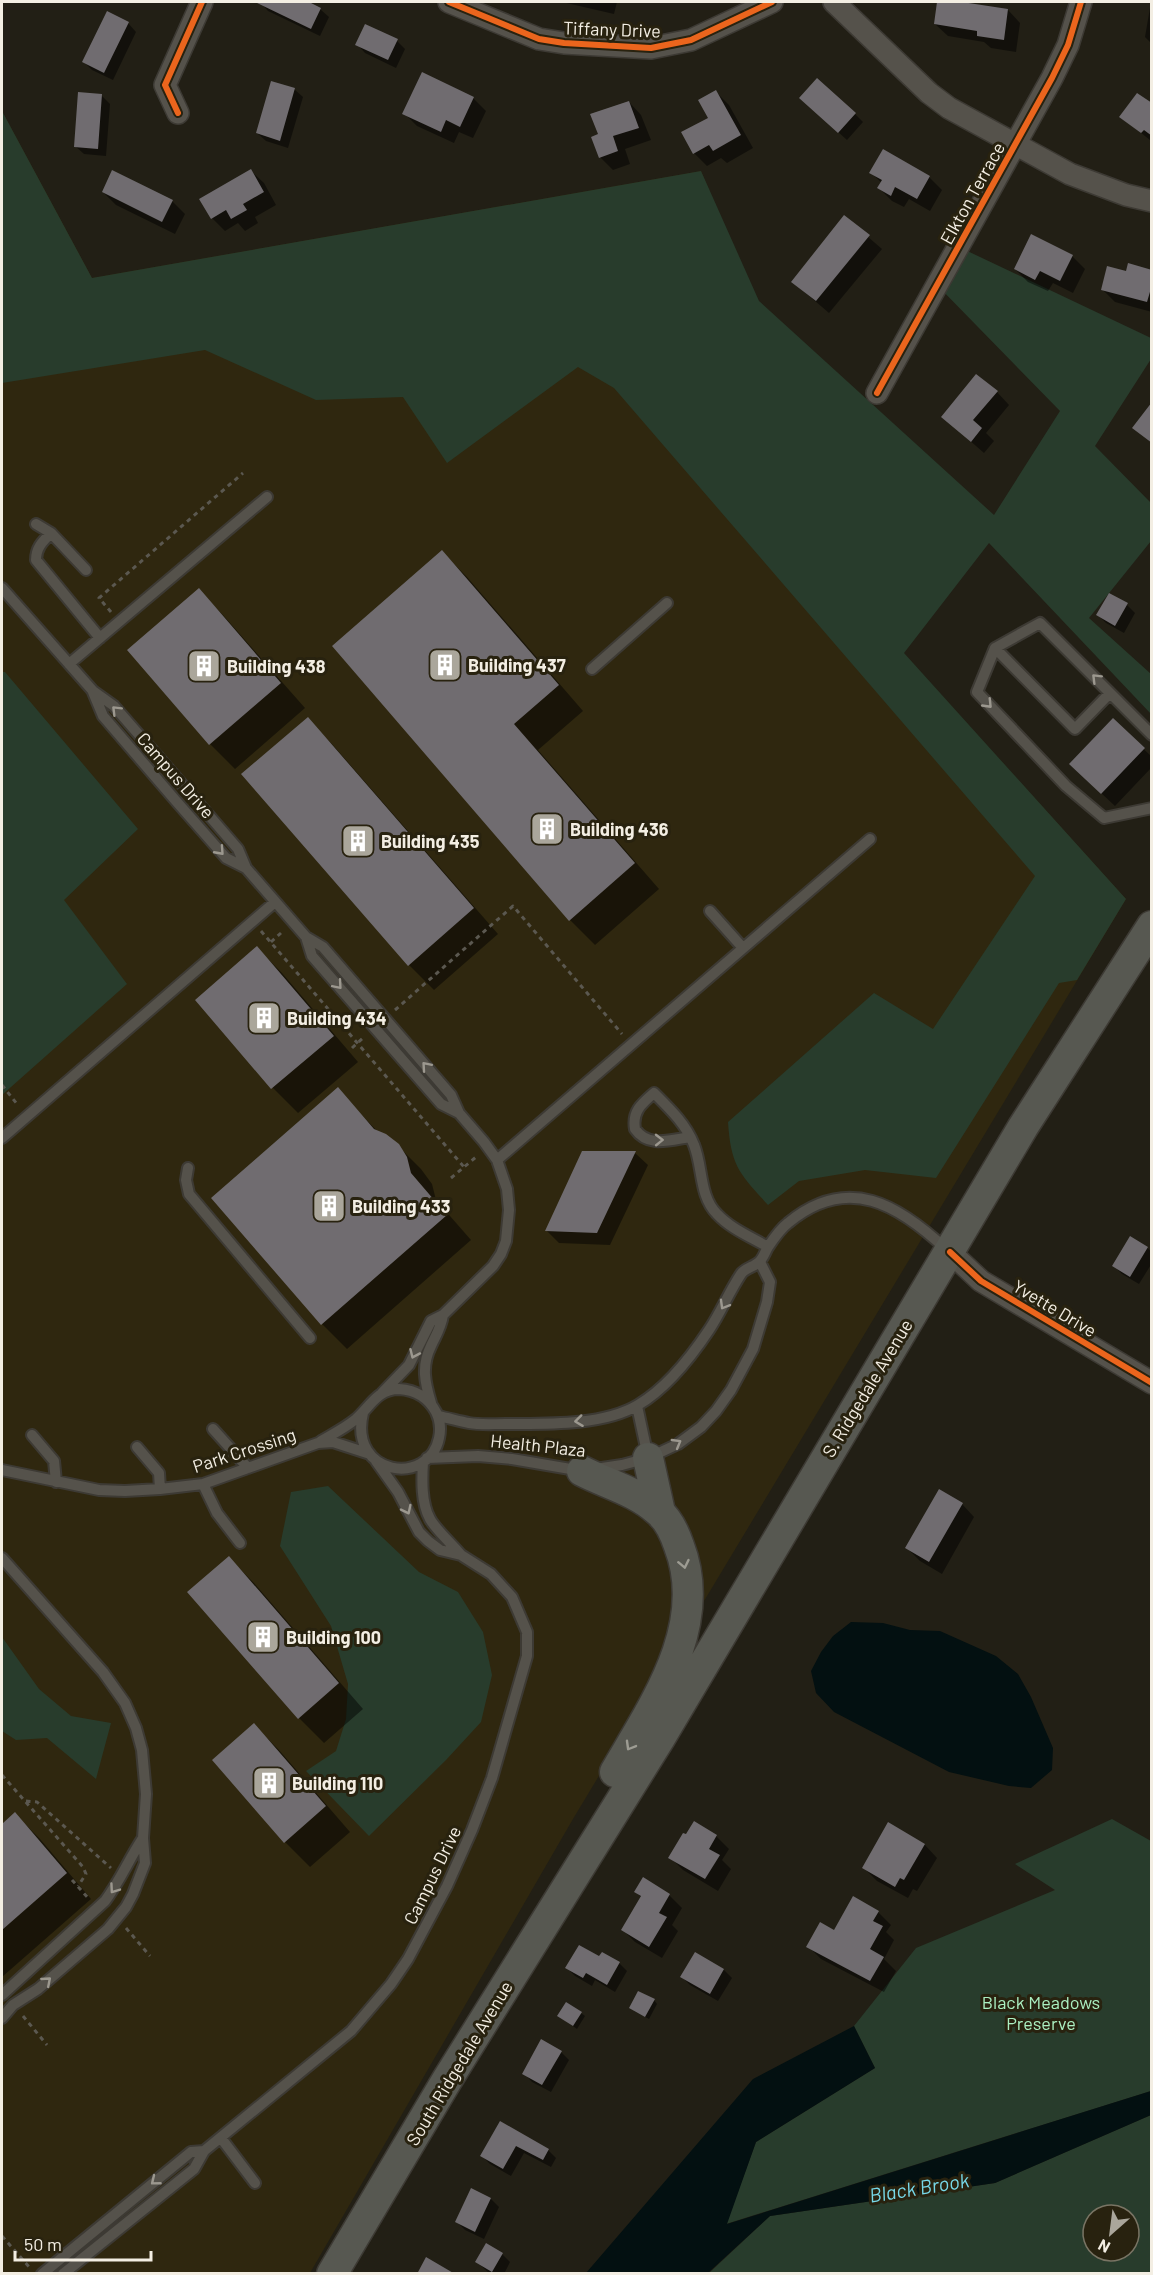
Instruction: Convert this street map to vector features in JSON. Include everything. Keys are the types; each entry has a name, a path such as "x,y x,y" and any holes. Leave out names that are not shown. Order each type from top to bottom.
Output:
{"main road":[{"name":"S. Ridgedale Avenue","path":"589,1854 1029,1117 1152,926"},
{"path":"648,1458 660,1512"},
{"path":"582,1471 628,1491 660,1512 673,1530 683,1556 688,1580 688,1607 666,1682 599,1800 589,1854"},
{"name":"South Ridgedale Avenue","path":"332,2274 447,2080 589,1854"}],"street":[{"path":"178,113 165,85 202,2"},
{"name":"Tiffany Drive","path":"449,2 539,39 564,43 651,48 691,40 772,2"},
{"path":"834,2 929,93 949,108 1087,182 1152,201"},
{"name":"Elkton Terrace","path":"877,393 1052,78 1068,45 1081,2"},
{"name":"Yvette Drive","path":"950,1252 981,1281 1152,1383"}],"lane":[{"path":"69,664 267,497"},
{"path":"36,524 51,533 86,570"},
{"path":"51,533 40,544 36,552 36,561 100,638"},
{"name":"Campus Drive","path":"2,588 93,691 114,706 238,849 246,868 275,902 306,937 323,947 393,1027 451,1095 459,1113 497,1160 507,1189 510,1210 506,1240 493,1266 443,1315 430,1322 409,1365 382,1393"},
{"path":"592,669 667,603"},
{"path":"1152,735 1040,623 995,648 977,692 1066,786 1104,818 1152,808"},
{"path":"995,648 1075,729 1110,693"},
{"path":"497,1160 870,838"},
{"path":"2,1138 275,902"},
{"path":"710,911 743,948"},
{"path":"690,1137 656,1142 639,1135 634,1129 633,1120 636,1112 642,1103 654,1094 674,1114 690,1137 694,1146 702,1188 716,1213 737,1230 768,1246"},
{"path":"188,1168 186,1180 189,1194 310,1338"},
{"name":"Health Plaza","path":"438,1416 470,1424 543,1424 615,1415 637,1406 656,1392 685,1362 710,1330 742,1272 760,1262 777,1233 815,1204 847,1197 877,1202 919,1224 950,1252"},
{"name":"Health Plaza","path":"425,1460 477,1456 512,1459 582,1471 622,1465 648,1458 678,1444 701,1427 716,1411 731,1390 753,1349 767,1302 770,1282 760,1262"},
{"name":"Campus Drive","path":"432,1404 424,1370 427,1355 441,1329 443,1315"},
{"path":"395,1389 409,1390 422,1395 432,1404 438,1416 440,1428 433,1453 425,1460 408,1468 391,1468 373,1458 361,1439 360,1426 363,1413 371,1401 382,1393 395,1389"},
{"path":"637,1406 648,1458"},
{"name":"Park Crossing","path":"2,1470 99,1490 160,1489 203,1484 318,1443 345,1428 363,1413"},
{"path":"213,1429 248,1468"},
{"path":"32,1435 54,1461 56,1482"},
{"name":"Park Crossing","path":"318,1443 333,1442 373,1458"},
{"path":"137,1447 159,1473 160,1489"},
{"name":"Campus Drive","path":"63,2274 194,2169 204,2151 351,2031 369,2011 391,1984 424,1932 472,1830 492,1778 527,1656 527,1632 518,1608 503,1586 491,1574 461,1555 440,1550 419,1532 398,1492 373,1458"},
{"name":"Campus Drive","path":"425,1460 422,1477 426,1509 438,1530 448,1538 461,1555"},
{"path":"203,1484 217,1513 240,1543"},
{"path":"2,1558 103,1672 124,1703 136,1728 142,1750 146,1794 143,1838 145,1863 133,1894 116,1920 38,1989 13,2005 2,2018"},
{"path":"2,1995 105,1901 119,1882 129,1859 143,1838"},
{"path":"221,2138 255,2183"},
{"name":"Campus Drive","path":"37,2272 191,2152 204,2151"}],"path":[{"path":"112,614 99,598 243,473"},
{"path":"392,1013 513,906 622,1034"},
{"path":"260,930 464,1167"},
{"path":"271,942 281,933"},
{"path":"352,1048 369,1033"},
{"path":"2,1085 18,1104"},
{"path":"451,1178 476,1157"},
{"path":"2,1775 83,1867 86,1874 78,1886"},
{"path":"24,1801 37,1802 115,1872"},
{"path":"72,1880 93,1903"},
{"path":"123,1924 150,1956"},
{"path":"20,2012 47,2045"},
{"path":"2,2236 37,2272"}],"shaded area":[{"path":"2,111 92,278 701,171 904,654 1126,899 573,1819 310,2273 2,2273"}],"green space":[{"path":"2,111 92,278 701,171 759,301 994,515 1060,411 936,284 961,248 1151,338 1151,359 1095,446 1151,503 1151,541 1089,618 1151,674 1151,714 989,543 904,653 1126,899 1077,980 1059,983 936,1178 865,1170 799,1181 768,1205 738,1168 731,1149 728,1122 874,993 933,1029 1035,876 614,388 578,367 447,463 403,397 316,400 205,350 2,383"},
{"path":"2,672 5,672 138,829 64,900 127,984 2,1095"},
{"path":"328,1486 419,1572 458,1592 483,1632 492,1675 481,1722 369,1836 306,1771 336,1751 346,1719 348,1684 331,1626 280,1546 291,1492"},
{"path":"2,1637 39,1689 71,1716 111,1723 96,1779 47,1738 16,1740 2,1731"},
{"name":"Black Meadows Preserve","path":"1112,1819 1151,1841 1151,2091 726,2224 756,2142 875,2068 854,2026 916,1948 1055,1890 1015,1864"},
{"path":"1151,2115 1151,2273 708,2274 770,2216 995,2183"}],"water":[{"path":"851,1622 883,1623 910,1630 940,1631 996,1656 1018,1674 1031,1697 1053,1748 1052,1770 1031,1788 1009,1786 949,1772 834,1712 816,1693 811,1671 833,1636"},
{"name":"Black Brook","path":"854,2026 875,2068 756,2142 727,2224 1151,2091 1151,2115 995,2183 770,2216 708,2273 586,2273 753,2079"}],"building":[{"path":"255,2 309,2 321,8 311,29"},
{"path":"937,2 962,2 1008,9 1004,40 977,36 977,31 934,24"},
{"path":"107,11 129,22 104,73 82,62"},
{"path":"365,24 398,39 388,60 355,45"},
{"path":"422,72 474,97 460,127 446,120 441,132 402,114"},
{"path":"817,78 856,113 838,133 799,98"},
{"path":"271,81 295,88 280,141 256,133"},
{"path":"716,90 741,135 713,151 709,145 693,154 681,132 708,118 698,100"},
{"path":"78,92 102,94 98,149 74,147"},
{"path":"1137,93 1152,103 1152,136 1144,130 1141,133 1119,117"},
{"path":"629,101 639,128 613,136 618,151 599,158 591,137 598,134 590,114"},
{"path":"883,149 930,176 917,199 895,187 891,196 877,188 882,180 869,173"},
{"path":"251,169 264,192 243,204 247,210 231,219 226,210 211,219 199,199"},
{"path":"112,170 173,200 162,222 102,192"},
{"path":"844,215 870,235 816,301 791,282"},
{"path":"1031,234 1073,255 1060,281 1040,271 1035,280 1014,269"},
{"path":"1128,263 1152,270 1152,285 1147,302 1101,290 1107,266 1126,271"},
{"path":"976,374 998,391 973,420 982,428 971,442 941,417"},
{"path":"1152,402 1152,443 1132,428"},
{"name":"Building 437","path":"442,550 559,685 514,724 635,863 569,921 332,646"},
{"name":"Building 438","path":"199,588 281,683 209,745 127,650"},
{"path":"1109,593 1128,603 1115,626 1096,615"},
{"name":"Building 435","path":"308,717 474,908 408,966 241,774"},
{"path":"1113,718 1145,748 1101,794 1069,764"},
{"name":"Building 434","path":"257,946 334,1036 271,1089 195,1000"},
{"name":"Building 433","path":"338,1087 374,1129 386,1134 399,1144 407,1157 411,1173 447,1215 321,1325 211,1198"},
{"path":"582,1151 636,1151 597,1233 545,1231"},
{"path":"1130,1236 1148,1247 1130,1277 1112,1266"},
{"path":"939,1489 963,1503 929,1562 905,1548"},
{"name":"Building 100","path":"229,1556 339,1683 298,1719 187,1592"},
{"name":"Building 110","path":"254,1723 326,1806 284,1843 212,1760"},
{"path":"15,1812 67,1873 2,1930 2,1824"},
{"path":"694,1821 717,1835 709,1849 720,1855 705,1879 668,1858 683,1833 686,1834"},
{"path":"888,1822 925,1844 904,1880 900,1878 895,1887 862,1868"},
{"path":"643,1877 670,1894 659,1913 667,1917 649,1947 621,1930 641,1896 634,1892"},
{"path":"853,1896 879,1911 873,1921 883,1926 870,1949 884,1957 870,1981 806,1947 820,1922 834,1930"},
{"path":"579,1945 599,1956 602,1952 620,1962 607,1985 586,1973 583,1978 565,1968"},
{"path":"695,1952 724,1969 710,1994 680,1977"},
{"path":"638,1991 655,1999 645,2017 629,2008"},
{"path":"566,2002 582,2012 573,2026 557,2016"},
{"path":"541,2039 562,2051 542,2085 522,2074"},
{"path":"500,2121 549,2149 543,2160 516,2146 503,2169 480,2156"},
{"path":"471,2188 491,2198 475,2232 455,2222"},
{"path":"486,2243 503,2253 492,2272 475,2262"},
{"path":"426,2257 455,2274 417,2274"}],"cycle path":[{"path":"178,113 165,85 202,2"},
{"path":"449,2 539,39 564,43 651,48 691,40 772,2"},
{"path":"877,393 1052,78 1068,45 1081,2"},
{"path":"950,1252 981,1281 1152,1383"}],"place":[{"name":"Building 437","path":"445,665"},
{"name":"Building 438","path":"204,666"},
{"name":"Building 436","path":"547,829"},
{"name":"Building 435","path":"358,841"},
{"name":"Building 434","path":"264,1018"},
{"name":"Building 433","path":"329,1206"},
{"name":"Building 100","path":"263,1637"},
{"name":"Building 110","path":"269,1783"}]}
